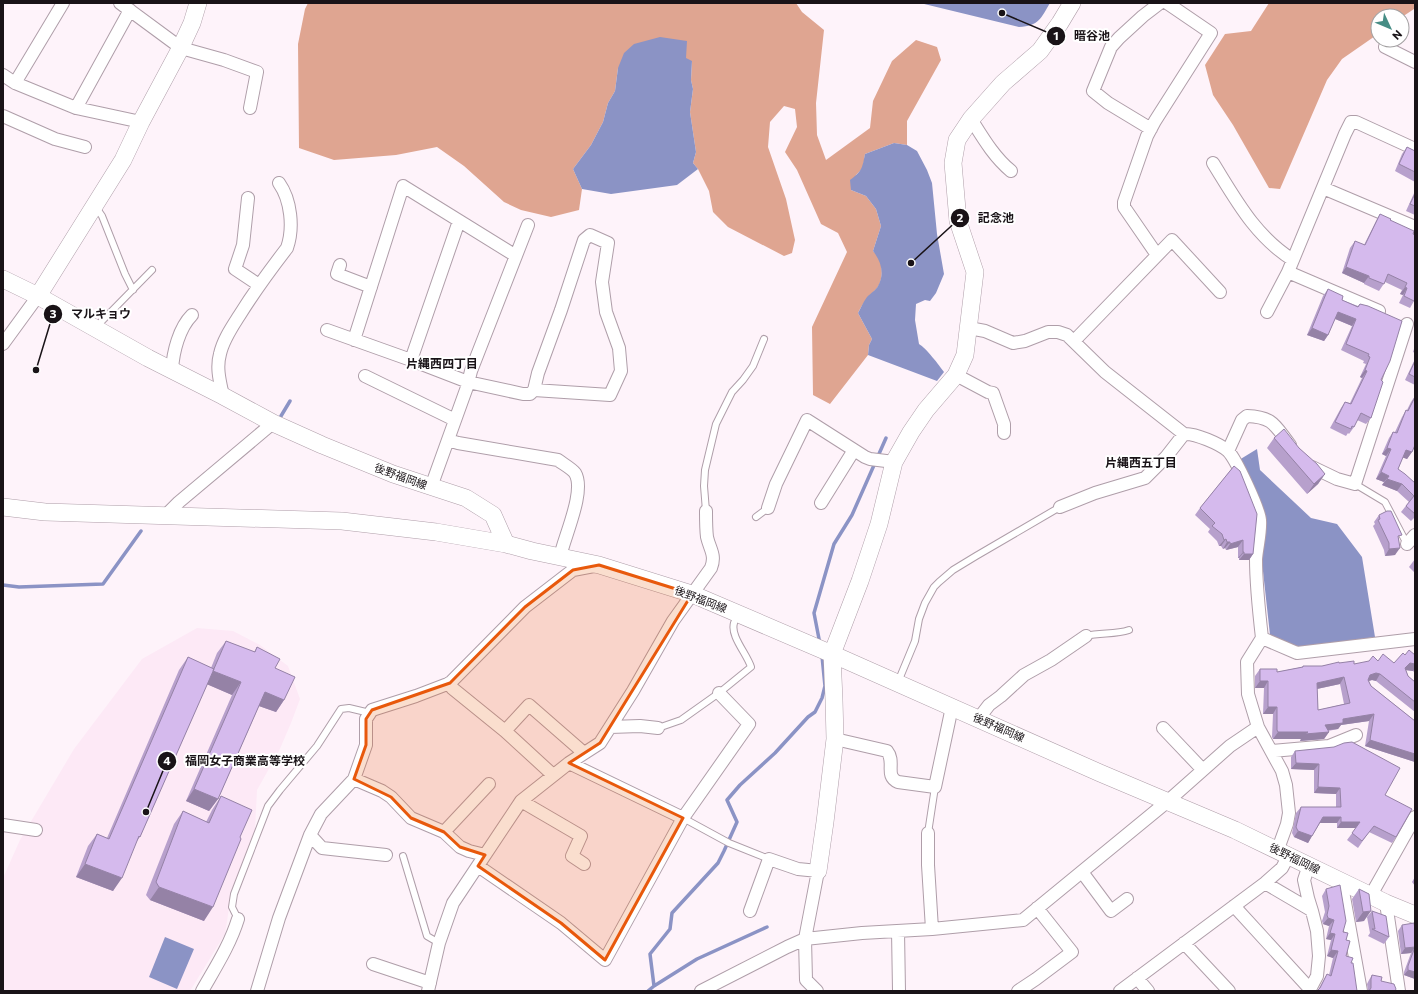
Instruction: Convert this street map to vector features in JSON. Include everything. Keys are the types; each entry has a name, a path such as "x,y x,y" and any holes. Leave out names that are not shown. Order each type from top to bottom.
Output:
{"street":[{"path":"15,83 63,3"},
{"path":"120,3 181,48 230,62 257,72 250,108"},
{"path":"3,344 38,296 123,160 141,122 181,48 192,23 198,3"},
{"path":"817,991 806,980 805,939 818,870 835,739 832,654 860,581 879,524 894,462 911,432 926,410 956,374 965,355 975,272 958,221 953,163 957,140 971,119 1003,83 1040,51 1072,3"},
{"path":"1151,129 1108,103 1093,91 1111,48 1119,38 1160,3"},
{"path":"1157,255 1124,206 1124,202 1151,129 1211,33 1167,3"},
{"path":"76,108 130,10"},
{"path":"1387,48 1415,62"},
{"path":"3,75 15,83 76,108 141,122"},
{"path":"3,116 55,140 85,147"},
{"path":"971,119 990,149 1011,171"},
{"path":"1267,312 1290,266 1351,122 1356,122 1415,149"},
{"path":"1213,163 1254,226 1283,254 1290,266 1411,325 1355,484 1337,479 1311,466 1299,455 1272,421 1257,416 1247,416 1242,420 1228,451"},
{"path":"223,396 219,377 220,353 226,338 259,285 287,248 290,240 291,221 289,209 285,194 279,183"},
{"path":"354,340 402,186 516,256"},
{"path":"1323,188 1415,227"},
{"path":"248,198 243,245 235,269 259,285"},
{"path":"411,360 459,221"},
{"path":"431,487 468,382 528,225"},
{"path":"327,330 468,382 523,394 530,394 534,390 538,373 584,240 590,235 608,243 602,282 606,312 619,348 621,371 610,395 534,390"},
{"path":"1074,341 1172,240 1220,292"},
{"path":"337,274 371,287"},
{"name":"後野福岡線","path":"3,279 38,296 172,370 273,423 393,474 466,498 492,514 506,544 599,565 692,594 898,682 1235,830 1284,852 1386,903 1415,915"},
{"path":"172,370 181,332 192,315"},
{"path":"969,328 985,331 1013,343 1025,341 1048,332 1058,332 1067,335 1105,372 1184,434 1190,434 1207,440 1228,451 1237,464 1246,483 1260,519 1257,547 1256,590 1262,638 1247,662 1248,694 1258,727 1284,775 1289,800 1289,812 1282,868 1265,883 1120,991"},
{"path":"956,374 988,392 993,393 1004,424 1004,433"},
{"path":"365,376 455,420"},
{"path":"768,508 776,484 807,420 870,459 894,462"},
{"path":"166,515 179,502 273,423"},
{"path":"1060,507 1095,493 1145,478 1166,457 1184,434"},
{"path":"448,440 558,460 575,474 579,491 560,557"},
{"path":"821,503 854,450"},
{"path":"3,506 45,512 342,520 436,532 506,544"},
{"path":"373,964 429,987 439,944 453,903 520,801 569,763 600,743 634,691 674,621 711,568 713,553 707,536 706,511"},
{"path":"257,991 279,918 310,835 321,814 354,779 366,746 366,719 372,710 449,684 524,608 573,570 599,565"},
{"path":"979,718 989,705 1002,696 1024,675 1051,660 1086,636"},
{"path":"1262,638 1297,653 1415,639"},
{"path":"449,684 553,775"},
{"path":"354,779 382,790 391,797 411,818 444,832 460,847 469,851 481,860 606,960 683,818 749,724 719,693"},
{"path":"504,732 529,705 584,753"},
{"path":"835,739 888,751 892,760 890,775 893,780 935,788 952,707"},
{"path":"610,728 640,726 658,728"},
{"path":"701,991 805,939 1023,920 1168,801 1202,769 1230,746 1258,727"},
{"path":"1163,728 1202,769"},
{"path":"1272,751 1329,746 1356,735"},
{"path":"569,763 683,818"},
{"path":"444,832 489,784"},
{"path":"520,801 581,836 572,856 584,864"},
{"path":"1371,895 1415,817"},
{"path":"3,825 36,830"},
{"path":"928,833 928,865 932,929"},
{"path":"310,835 322,848 386,855"},
{"path":"750,911 769,859 798,869 818,870"},
{"path":"1234,906 1309,990 1317,976 1319,956 1317,931 1304,880 1309,865"},
{"path":"1082,872 1111,911 1127,898"},
{"path":"1341,880 1361,991"},
{"path":"1265,883 1311,910"},
{"path":"1386,903 1399,991"},
{"path":"1018,991 1072,952 1037,908"},
{"path":"202,991 223,954 238,919"},
{"path":"898,931 899,991"},
{"path":"1184,943 1229,991"},
{"path":"1137,978 1148,991"}],"lane":[{"path":"94,205 102,216 133,290"},
{"path":"95,328 152,270"},
{"path":"706,511 704,486 705,470 716,424 732,392 753,366 764,339"},
{"path":"1355,484 1385,502 1411,539"},
{"path":"898,682 915,641 919,619 925,603 934,587 954,570 982,552 1060,507"},
{"path":"756,517 768,508"},
{"path":"658,728 681,720 719,693 751,667 749,660 734,632 734,623 738,614"},
{"path":"1086,636 1098,634 1118,634 1129,630"},
{"path":"238,919 232,907 234,894 268,806 317,746 341,709 349,708 370,713"},
{"path":"928,833 935,788"},
{"path":"683,818 729,843 769,859"},
{"path":"403,856 427,936 439,944"}],"highlighted area":[{"path":"599,565 692,594 600,743 569,763 683,818 605,960 561,923 478,866 485,855 460,847 444,832 411,818 391,797 354,779 366,745 366,719 372,710 450,683 525,607 573,570"}],"shaded area":[{"path":"308,3 796,3 802,12 824,30 816,103 817,135 826,160 870,128 873,101 892,61 916,40 937,47 941,60 907,121 907,145 894,143 865,154 863,168 856,175 851,190 866,196 876,209 881,226 873,251 879,257 882,270 880,282 858,313 872,339 869,345 868,355 830,404 813,395 812,327 847,252 838,233 821,224 797,170 785,152 797,127 795,109 784,106 770,122 768,147 786,199 795,240 792,253 784,256 728,227 713,212 709,191 698,169 693,163 696,152 690,112 693,89 691,80 692,61 618,68 615,91 608,103 603,122 591,145 573,169 582,189 579,210 551,217 521,210 504,202 464,166 437,147 396,155 334,160 299,148 298,44 305,9"},
{"path":"1269,3 1415,3 1415,9 1410,12 1410,8 1370,8 1370,40 1342,59 1327,80 1280,189 1269,188 1233,125 1213,95 1205,65 1225,34 1251,31"},
{"path":"197,628 233,631 260,645 288,666 300,699 279,751 257,790 255,829 230,902 225,934 190,991 3,991 3,878 20,840 74,749 142,659"}],"water":[{"path":"920,3 1050,3 1039,20 1031,25 1019,27"},
{"path":"660,37 687,41 686,58 692,61 691,80 693,89 690,112 696,152 693,163 698,169 677,185 611,194 582,189 573,169 591,145 603,122 608,103 615,91 618,68 624,53 634,44"},
{"path":"894,143 907,145 917,151 932,183 937,234 944,274 936,293 930,301 925,300 916,304 915,320 919,344 929,353 944,372 937,381 868,355 869,345 872,339 858,313 867,297 876,289 880,281 882,272 880,263 873,251 881,226 876,209 866,196 851,190 850,180 861,169 865,154"},
{"path":"1257,449 1260,470 1311,518 1337,524 1362,557 1375,637 1296,648 1270,635 1261,553 1239,460"},
{"path":"165,937 194,949 177,989 149,977"}],"building":[{"path":"1407,147 1415,151 1415,172 1399,164"},
{"path":"1415,194 1415,206 1410,204"},
{"path":"1380,214 1414,231 1414,301 1404,296 1407,283 1388,274 1384,284 1346,267 1355,241 1365,245"},
{"path":"1328,289 1343,296 1342,300 1358,307 1360,304 1368,306 1402,321 1390,361 1381,380 1383,382 1371,418 1361,413 1354,427 1352,426 1351,429 1335,422 1345,402 1351,404 1367,371 1365,370 1370,357 1368,356 1369,354 1346,344 1356,319 1338,312 1328,335 1312,328"},
{"path":"1415,361 1415,377 1409,374"},
{"path":"1415,397 1415,445 1412,452 1406,450 1398,469 1415,483 1415,514 1406,506 1414,496 1402,484 1387,479 1389,476 1381,472 1391,449 1387,448 1393,432 1397,433 1406,410 1408,411"},
{"path":"1284,429 1299,448 1317,464 1325,474 1314,484 1274,438"},
{"path":"1234,466 1240,471 1257,514 1253,554 1244,554 1243,540 1230,544 1230,542 1227,542 1226,539 1224,540 1222,534 1212,526 1215,523 1200,508"},
{"path":"1387,511 1391,511 1402,535 1398,536 1400,548 1389,549 1389,543 1378,520 1380,519 1379,515"},
{"path":"226,641 255,652 257,647 280,659 275,668 295,677 284,700 265,692 218,799 194,789 241,682 213,671"},
{"path":"1409,650 1415,655 1415,664 1410,663 1405,668 1408,676 1415,682 1415,702 1380,674 1376,673 1370,675 1368,680 1371,686 1415,721 1415,754 1370,740 1374,714 1343,719 1343,723 1325,725 1329,732 1305,734 1308,732 1278,732 1277,707 1268,707 1268,681 1260,681 1260,669 1277,669 1277,672 1303,666 1322,666 1339,662 1354,661 1354,664 1369,661 1373,656 1378,661 1383,654 1394,663 1403,653 1405,655","holes":["1344,677 1350,703 1318,710 1317,683"]},
{"path":"188,657 214,669 140,837 139,836 122,878 85,864 97,834 109,839"},
{"path":"1352,742 1400,768 1385,795 1412,809 1396,837 1374,826 1362,841 1352,833 1360,822 1341,822 1341,817 1323,817 1312,836 1298,831 1296,827 1301,807 1341,807 1340,788 1318,787 1319,764 1296,763 1295,751 1334,747"},
{"path":"221,796 252,810 213,907 159,887 156,882 183,811 209,823"},
{"path":"1340,885 1346,921 1343,932 1348,933 1346,940 1350,941 1346,956 1353,958 1351,963 1353,963 1357,991 1317,991 1327,974 1331,976 1338,951 1331,950 1335,934 1330,933 1334,920 1328,918 1327,915 1329,906 1326,889"},
{"path":"1359,889 1369,894 1371,911 1363,912"},
{"path":"1372,911 1386,916 1389,937 1372,929 1375,929"},
{"path":"1414,923 1415,947 1405,948 1402,925"},
{"path":"1415,947 1415,972 1408,970 1408,966"},
{"path":"1372,975 1382,977 1381,981 1394,984 1396,989 1395,991 1369,991 1371,988"}],"waterway":[{"path":"281,416 290,401"},
{"path":"820,644 814,613 834,544 852,515 886,438"},
{"path":"3,585 19,587 103,584 141,531"},
{"path":"648,991 654,986 650,954 670,929 672,913 718,863 737,822 727,800 740,785 775,753 808,717 815,712 822,698 825,686 822,656"},
{"path":"654,986 697,959 767,927"}],"place":[{"name":"暗谷池","path":"1002,13"},
{"name":"記念池","path":"911,263"},
{"name":"マルキョウ","path":"36,370"},
{"name":"福岡女子商業高等学校","path":"146,812"}],"district":[{"name":"片縄西四丁目","path":"442,363"},
{"name":"片縄西五丁目","path":"1141,462"}]}
